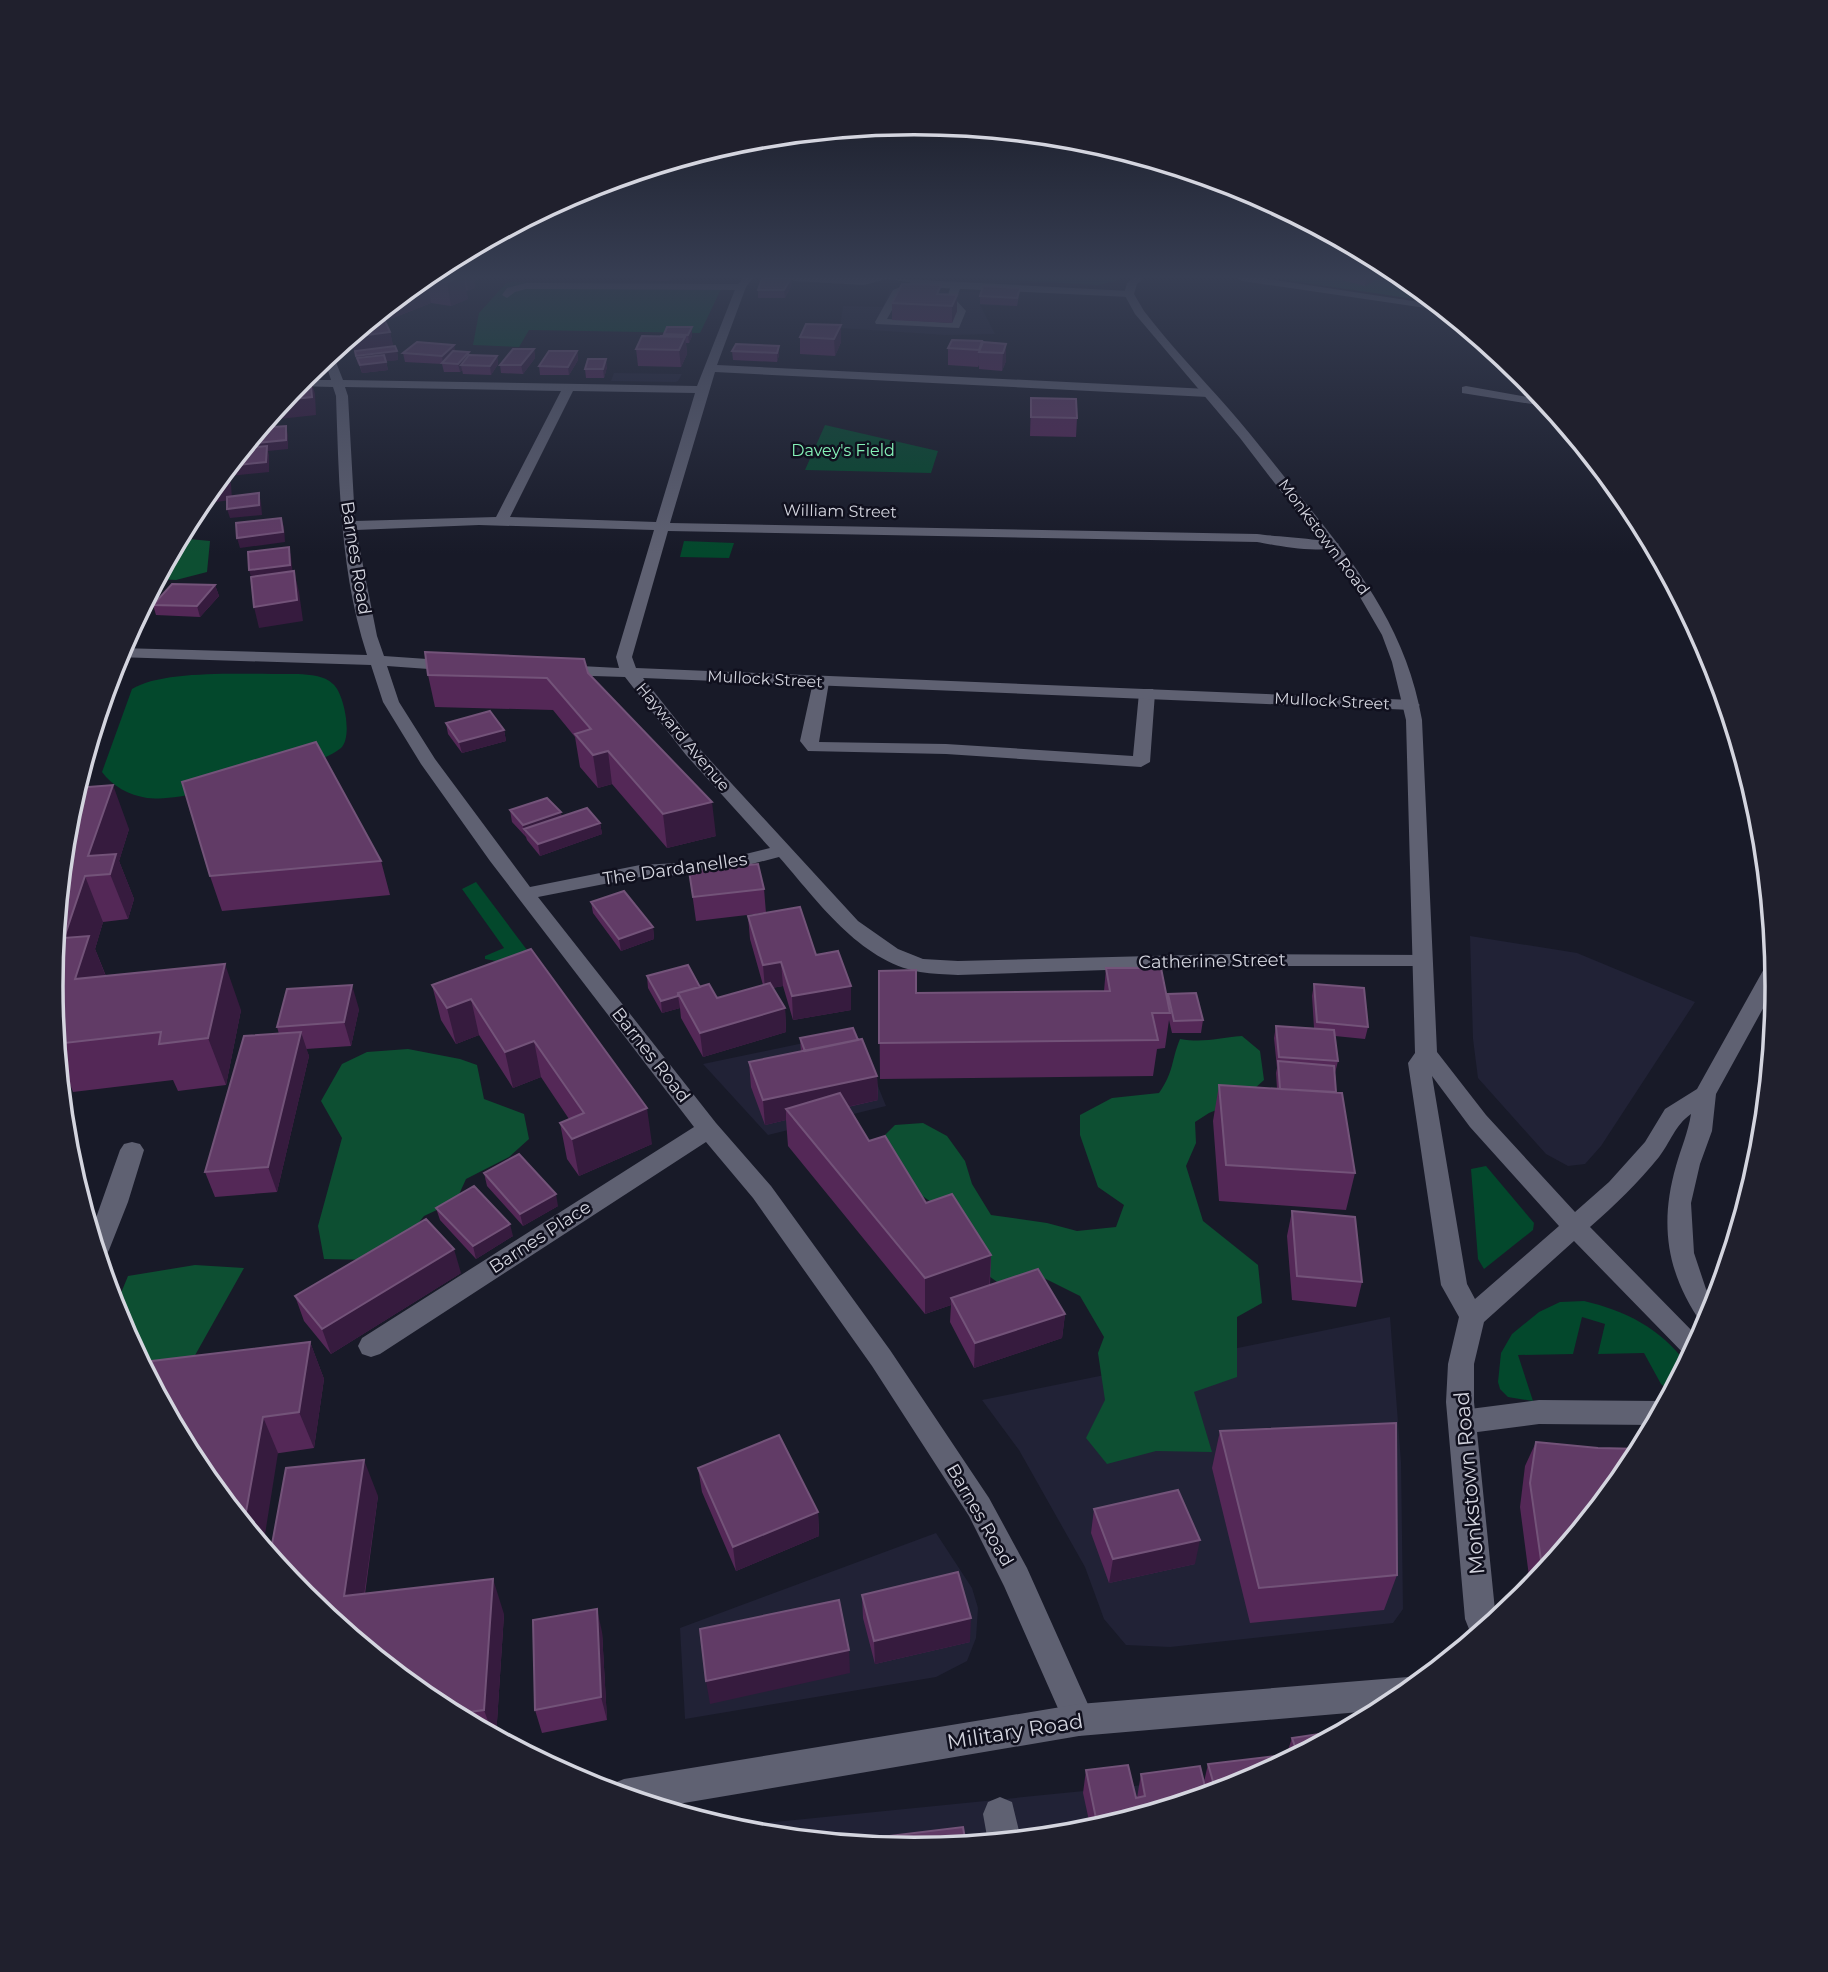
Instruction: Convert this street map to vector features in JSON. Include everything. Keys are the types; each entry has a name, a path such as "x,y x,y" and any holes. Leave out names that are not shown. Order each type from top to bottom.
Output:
{"street":[{"name":"Barnes Road","path":"335,370 342,396 348,526 376,661 391,702 427,760 497,857 708,1129 732,1153 793,1233 881,1358 979,1507 1016,1578 1079,1720"},
{"name":"Hayward Avenue","path":"711,370 702,390 624,657 629,672 692,751 850,925 891,954 920,965 1003,968"},
{"path":"752,370 1208,393"},
{"name":"Monkstown Road","path":"1188,370 1265,458 1332,544 1380,612 1412,705 1426,1054 1419,1063 1454,1285 1472,1317 1461,1364 1462,1422 1481,1621"},
{"path":"314,383 702,390"},
{"path":"501,521 570,386"},
{"path":"1466,390 1532,401"},
{"name":"William Street","path":"348,526 393,522 501,521 696,528 728,526 1216,537 1332,544"},
{"path":"131,653 471,666"},
{"name":"Mullock Street","path":"540,669 1412,705"},
{"path":"821,682 809,741 814,747 946,749 1141,762 1147,693"},
{"name":"The Dardanelles","path":"527,893 639,871 717,867 781,851"},
{"name":"Catherine Street","path":"1003,968 1227,960 1421,960"},
{"path":"1703,1305 1694,1293 1681,1253 1679,1203 1688,1164 1700,1131 1705,1094 1765,985"},
{"path":"1426,1054 1442,1070 1454,1093 1477,1121 1575,1228 1686,1342"},
{"path":"1472,1317 1618,1188 1653,1148 1673,1115 1705,1094"},
{"name":"Barnes Place","path":"371,1346 708,1129"},
{"path":"101,1237 116,1202 132,1150"},
{"path":"1462,1422 1539,1412 1650,1413"},
{"name":"Military Road","path":"643,1793 1079,1720 1387,1694"}],"shaded area":[{"path":"614,373 682,374 675,382 611,381"},
{"path":"1470,936 1577,953 1695,1002 1601,1146 1585,1164 1568,1166 1546,1154 1478,1078 1473,1039"},
{"path":"856,1032 886,1106 768,1135 703,1064"},
{"path":"1390,1317 1401,1462 1403,1609 1393,1623 1170,1647 1126,1645 1104,1619 1085,1567 1019,1450 982,1400"},
{"path":"936,1533 972,1588 978,1608 976,1638 967,1661 936,1677 685,1719 680,1628"},
{"path":"1228,1777 1134,1808 1025,1830 914,1837 858,1835 762,1823"}],"green space":[{"name":"Davey's Field","path":"825,425 938,451 931,473 805,470"},
{"path":"190,539 210,541 207,572 176,580 167,579"},
{"path":"684,541 734,543 729,558 680,557"},
{"path":"298,674 325,679 333,684 341,696 347,725 345,742 341,748 327,756 247,783 164,798 134,795 116,786 102,772 132,689 147,682 188,675"},
{"path":"476,882 530,954 502,962 485,959 485,956 504,948 462,889"},
{"path":"1242,1036 1260,1051 1264,1080 1243,1099 1195,1122 1196,1143 1186,1166 1203,1221 1258,1265 1262,1303 1237,1317 1237,1377 1194,1392 1212,1452 1156,1451 1107,1464 1086,1438 1105,1400 1098,1353 1104,1337 1080,1296 1042,1277 1000,1284 986,1274 959,1221 918,1193 878,1142 895,1125 923,1123 947,1136 965,1161 972,1184 991,1215 1047,1223 1077,1231 1116,1227 1124,1205 1098,1187 1080,1135 1080,1115 1112,1098 1159,1093 1170,1072 1180,1039 1204,1040"},
{"path":"408,1049 477,1065 484,1099 524,1114 529,1139 509,1157 466,1179 456,1201 424,1216 408,1236 370,1260 324,1259 318,1226 342,1138 321,1101 342,1064 367,1052"},
{"path":"1486,1166 1534,1223 1533,1230 1484,1269 1478,1259 1471,1169"},
{"path":"195,1265 244,1268 189,1366 161,1381 121,1293 128,1276"},
{"path":"1584,1301 1614,1310 1641,1323 1665,1340 1680,1356 1664,1387 1644,1353 1598,1354 1605,1324 1582,1317 1573,1354 1518,1355 1533,1401 1508,1397 1500,1389 1498,1382 1501,1353 1512,1334 1539,1312 1560,1302"}],"building":[{"path":"311,385 312,397 299,398"},
{"path":"1031,398 1076,399 1077,418 1031,417"},
{"path":"286,426 286,440 260,443 272,427"},
{"path":"267,446 266,462 242,465 256,447"},
{"path":"259,493 259,505 227,509 227,497"},
{"path":"281,518 283,532 237,538 236,523"},
{"path":"289,547 290,565 249,570 248,552"},
{"path":"294,571 297,600 254,607 251,577"},
{"path":"172,584 215,585 197,606 154,603"},
{"path":"425,652 584,659 588,673 712,802 663,814 608,751 593,755 575,734 591,729 547,678 428,675"},
{"path":"490,711 504,730 459,742 446,723"},
{"path":"316,742 381,861 210,876 182,782"},
{"path":"113,785 88,856 116,854 110,874 85,876 65,936 70,875 87,787"},
{"path":"547,798 561,812 523,825 510,810"},
{"path":"587,808 600,823 538,844 524,829"},
{"path":"758,864 764,889 693,897 689,871"},
{"path":"624,891 653,927 619,939 591,902"},
{"path":"800,907 816,955 838,951 851,986 792,996 781,962 763,965 748,916"},
{"path":"89,936 75,979 225,964 208,1038 159,1044 161,1032 65,1043 65,938"},
{"path":"531,949 647,1108 572,1139 560,1123 584,1113 534,1041 505,1052 471,999 447,1008 432,985"},
{"path":"688,965 700,987 661,1001 647,976"},
{"path":"1106,968 1161,968 1170,1013 1152,1013 1158,1040 879,1043 879,971 916,970 916,993 1110,991"},
{"path":"770,983 785,1008 700,1033 678,993 709,984 717,998"},
{"path":"1314,984 1364,988 1368,1027 1317,1022"},
{"path":"352,985 344,1022 277,1027 287,989"},
{"path":"1196,993 1203,1020 1174,1021 1168,994"},
{"path":"1276,1026 1334,1030 1338,1061 1279,1057"},
{"path":"853,1028 858,1040 805,1051 800,1038"},
{"path":"301,1032 268,1167 205,1172 244,1036"},
{"path":"862,1039 877,1076 763,1100 749,1062"},
{"path":"1278,1061 1334,1066 1336,1092 1280,1089"},
{"path":"1219,1085 1342,1093 1355,1173 1226,1165"},
{"path":"840,1093 869,1141 885,1136 926,1203 952,1194 991,1255 925,1278 786,1109"},
{"path":"519,1154 556,1194 520,1214 484,1173"},
{"path":"474,1186 510,1224 473,1246 436,1208"},
{"path":"1292,1211 1355,1217 1362,1282 1297,1276"},
{"path":"426,1219 454,1249 322,1329 295,1296"},
{"path":"1038,1269 1065,1314 975,1343 951,1298"},
{"path":"310,1342 299,1412 263,1417 246,1512 206,1459 177,1411 152,1361"},
{"path":"1396,1423 1397,1575 1259,1588 1220,1431"},
{"path":"779,1435 818,1512 733,1547 698,1468"},
{"path":"1536,1442 1628,1449 1589,1504 1542,1560 1530,1483"},
{"path":"364,1460 344,1596 493,1579 484,1710 470,1712 396,1661 312,1588 274,1547 272,1544 286,1468"},
{"path":"1178,1490 1200,1540 1113,1559 1094,1509"},
{"path":"958,1572 971,1618 874,1641 862,1595"},
{"path":"839,1600 849,1650 706,1681 700,1629"},
{"path":"597,1609 601,1697 535,1710 533,1620"},
{"path":"1318,1734 1295,1746 1292,1738"},
{"path":"1275,1756 1213,1782 1208,1764"},
{"path":"1128,1765 1136,1798 1145,1796 1141,1774 1200,1766 1205,1786 1096,1817 1086,1770"},
{"path":"963,1827 964,1835 914,1837 888,1836"}]}
